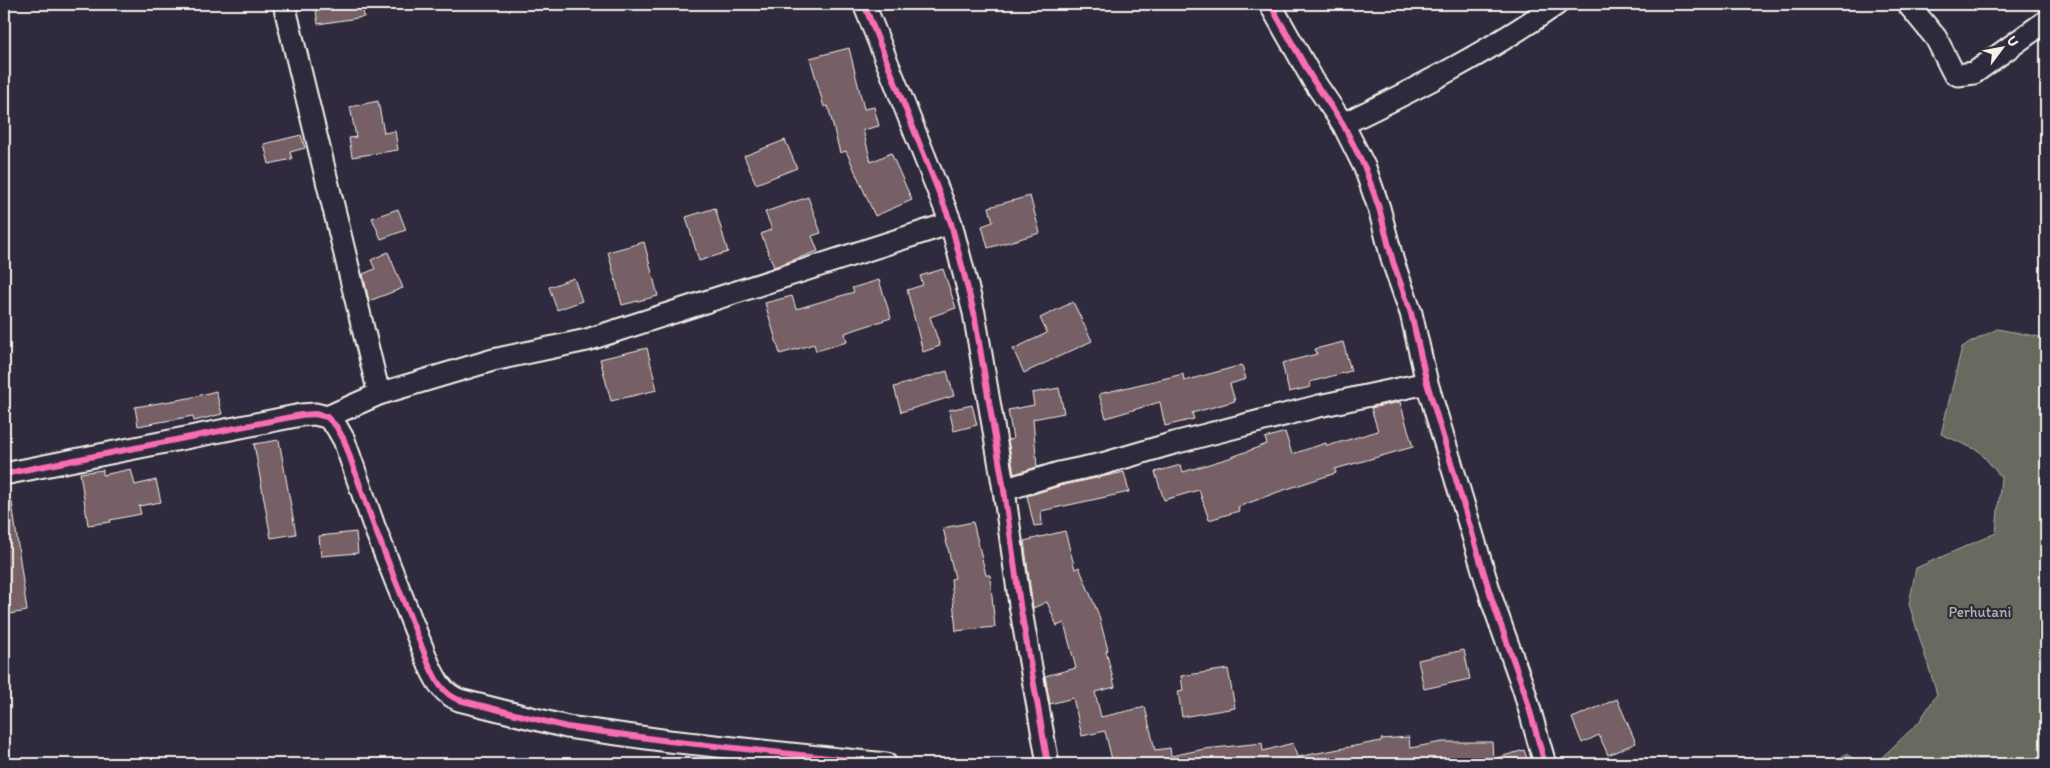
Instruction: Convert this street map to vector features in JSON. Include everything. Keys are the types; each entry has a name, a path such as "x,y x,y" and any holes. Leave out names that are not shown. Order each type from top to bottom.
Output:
{"street":[{"path":"284,4 379,394"},
{"path":"864,4 952,223 974,313 1004,490 1020,604 1048,764"},
{"path":"1270,4 1308,72 1343,124 1365,168 1379,208 1393,262 1411,313 1427,383 1493,603 1524,690 1545,764"},
{"path":"1343,124 1424,85 1517,33 1557,4"},
{"path":"1908,4 1936,38 1953,72 1958,75 1974,73 2046,21"},
{"path":"327,417 379,394 493,360 587,340 952,223"},
{"path":"1004,490 1272,418 1375,393 1427,383"},
{"path":"4,474 301,415 315,414 327,417 336,426 344,440 374,526 429,665 437,681 450,696 458,700 567,727 688,743 886,764"}],"green space":[{"name":"Perhutani","path":"1997,329 2046,338 2046,764 1875,764 1919,722 1937,694 1909,604 1916,568 1996,533 2001,477 1979,451 1941,434 1962,347"},
{"path":"1846,754 1862,764 1831,764"}],"building":[{"path":"315,4 362,4 364,17 318,24"},
{"path":"849,48 864,109 874,107 879,126 863,130 871,162 891,153 912,200 875,216 846,151 840,153 828,106 824,107 810,58"},
{"path":"378,101 384,133 395,131 398,150 352,157 349,138 356,137 350,107"},
{"path":"301,135 305,148 290,152 292,159 269,164 264,144"},
{"path":"785,140 797,168 756,184 744,156"},
{"path":"1030,196 1040,233 988,248 982,226 993,222 989,207"},
{"path":"808,197 821,233 812,236 818,251 774,267 761,234 772,229 765,212"},
{"path":"715,208 728,252 699,261 686,217"},
{"path":"398,209 406,230 381,239 372,218"},
{"path":"644,242 658,296 622,305 608,252"},
{"path":"388,252 403,288 369,301 363,274 375,269 371,260"},
{"path":"943,269 956,308 930,317 940,346 923,352 907,290 923,285 920,276"},
{"path":"574,278 582,301 557,310 549,287"},
{"path":"879,280 891,318 845,333 847,342 816,351 814,344 780,354 765,303 792,296 796,309 854,292 852,288"},
{"path":"1073,302 1092,341 1024,373 1013,349 1047,333 1040,318"},
{"path":"1343,342 1351,371 1310,382 1311,387 1289,392 1282,363 1317,354 1315,349"},
{"path":"647,348 657,390 611,401 600,359"},
{"path":"1242,365 1246,379 1230,384 1235,401 1192,413 1194,419 1165,426 1160,402 1106,418 1099,394 1183,374 1184,381"},
{"path":"947,371 954,396 901,412 894,387"},
{"path":"1059,388 1064,413 1033,419 1037,467 1014,474 1008,440 1013,439 1008,410 1034,405 1032,393"},
{"path":"216,391 222,414 194,421 193,416 138,426 135,407 189,398"},
{"path":"1400,402 1413,447 1335,469 1336,473 1278,492 1238,507 1239,511 1209,520 1199,490 1164,500 1155,472 1181,465 1183,472 1229,458 1267,444 1265,438 1285,432 1292,454 1326,443 1327,446 1378,431 1371,408"},
{"path":"972,405 977,425 954,431 949,410"},
{"path":"279,440 296,534 271,538 254,444"},
{"path":"131,469 135,485 156,480 161,502 139,506 141,514 110,520 111,522 88,525 80,473 103,470 103,475"},
{"path":"1124,472 1129,492 1041,511 1042,525 1034,526 1027,496 1060,486"},
{"path":"4,502 12,502 27,611 4,615"},
{"path":"973,522 986,575 990,575 995,627 956,631 951,579 955,578 943,528"},
{"path":"1065,531 1075,569 1079,567 1098,613 1108,650 1106,651 1115,687 1095,692 1101,717 1145,707 1155,750 1170,748 1171,756 1204,749 1262,743 1263,751 1293,743 1297,757 1381,741 1381,739 1409,737 1410,748 1442,742 1492,742 1493,759 1524,750 1529,764 1113,764 1105,731 1082,736 1073,698 1050,704 1045,676 1076,668 1064,623 1057,626 1047,602 1033,608 1024,541"},
{"path":"356,532 358,553 321,556 319,536"},
{"path":"1464,650 1470,679 1424,689 1418,660"},
{"path":"1228,669 1235,708 1182,717 1178,691 1183,690 1181,676"},
{"path":"1617,699 1636,743 1608,755 1599,735 1582,743 1572,718"}],"cycle path":[{"path":"864,4 951,223 974,313 1004,490 1020,605 1048,764"},
{"path":"1270,4 1313,80 1343,124 1365,168 1379,208 1393,262 1411,313 1427,383 1493,603 1524,690 1545,764"},
{"path":"4,474 301,415 315,414 327,417 336,426 344,440 374,526 429,665 440,686 448,694 459,700 567,727 669,741 886,764"}]}
